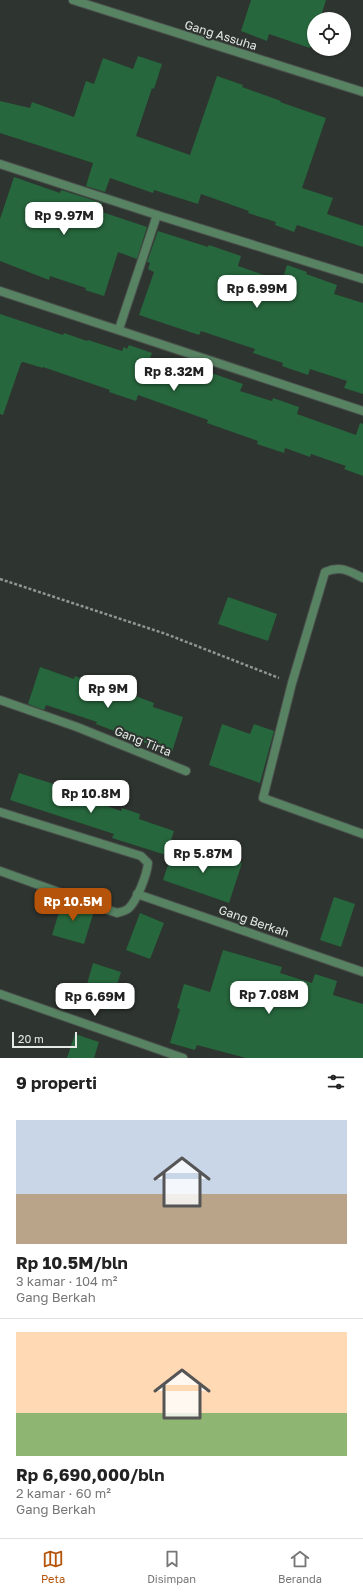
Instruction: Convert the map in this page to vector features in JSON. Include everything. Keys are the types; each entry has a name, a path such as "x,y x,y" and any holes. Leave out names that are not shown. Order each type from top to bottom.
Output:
{"street":[{"name":"Gang Assuha","path":"73,0 363,92"},
{"path":"0,164 157,215 363,279"},
{"path":"119,330 157,215"},
{"path":"0,291 363,411"},
{"path":"363,578 346,570 333,568 325,572 292,683 263,798 363,834"},
{"name":"Gang Tirta","path":"0,700 77,727 186,771"},
{"path":"0,812 141,856 148,863 147,871 137,894 128,909 117,913 0,871"},
{"name":"Gang Berkah","path":"137,894 363,972"},
{"path":"0,994 183,1058"}],"path":[{"path":"0,579 166,634 292,683"}],"building":[{"path":"251,0 326,0 322,12 307,12 307,47 269,34 267,41 241,31"},
{"path":"138,56 162,64 154,89 152,88 136,136 190,155 217,76 243,85 242,87 281,101 280,102 326,118 302,188 333,198 327,214 363,226 363,247 297,225 294,232 275,225 276,222 248,213 249,211 201,194 198,204 154,190 153,193 110,178 105,192 86,186 93,163 0,133 0,101 30,108 32,102 74,117 86,81 94,84 103,58 133,69"},
{"path":"14,177 60,193 61,190 102,203 99,211 147,227 137,259 118,252 104,296 85,290 86,288 50,276 49,280 0,261 0,219"},
{"path":"158,231 208,247 209,245 241,256 238,266 282,281 287,265 307,272 306,274 337,285 334,294 363,303 363,394 344,388 347,381 310,369 308,375 282,366 283,363 253,353 255,349 201,331 199,335 139,315 154,272 148,269 150,263 147,262"},
{"path":"0,314 63,335 64,333 122,351 124,347 127,349 129,345 152,353 148,364 190,379 194,367 243,384 240,391 272,401 273,398 299,407 297,414 356,435 360,423 363,424 363,476 344,469 346,466 311,454 310,457 285,448 284,453 257,444 258,441 207,423 208,420 138,395 136,401 109,392 110,390 43,367 23,362 21,363 3,415 0,414"},
{"path":"228,597 277,614 268,641 218,624"},
{"path":"40,667 74,679 75,676 108,688 109,686 154,703 153,707 183,717 171,755 150,748 151,745 96,724 97,722 46,705 44,710 28,704"},
{"path":"222,724 250,734 254,724 274,731 260,783 209,765"},
{"path":"19,773 76,791 75,795 121,811 122,808 140,814 139,819 174,831 166,855 112,838 114,834 10,800"},
{"path":"174,847 222,863 223,857 242,863 229,903 163,880"},
{"path":"334,897 355,904 341,947 320,940"},
{"path":"63,899 94,911 84,944 52,935"},
{"path":"140,913 164,923 150,959 126,950"},
{"path":"223,950 282,967 280,973 312,983 315,974 337,981 333,995 363,1004 363,1058 246,1058 197,1045 195,1050 170,1043 180,1009 177,1008 184,984 210,992"},
{"path":"93,963 121,972 109,1010 82,1002"},
{"path":"75,1034 99,1042 94,1058 67,1058"}]}
